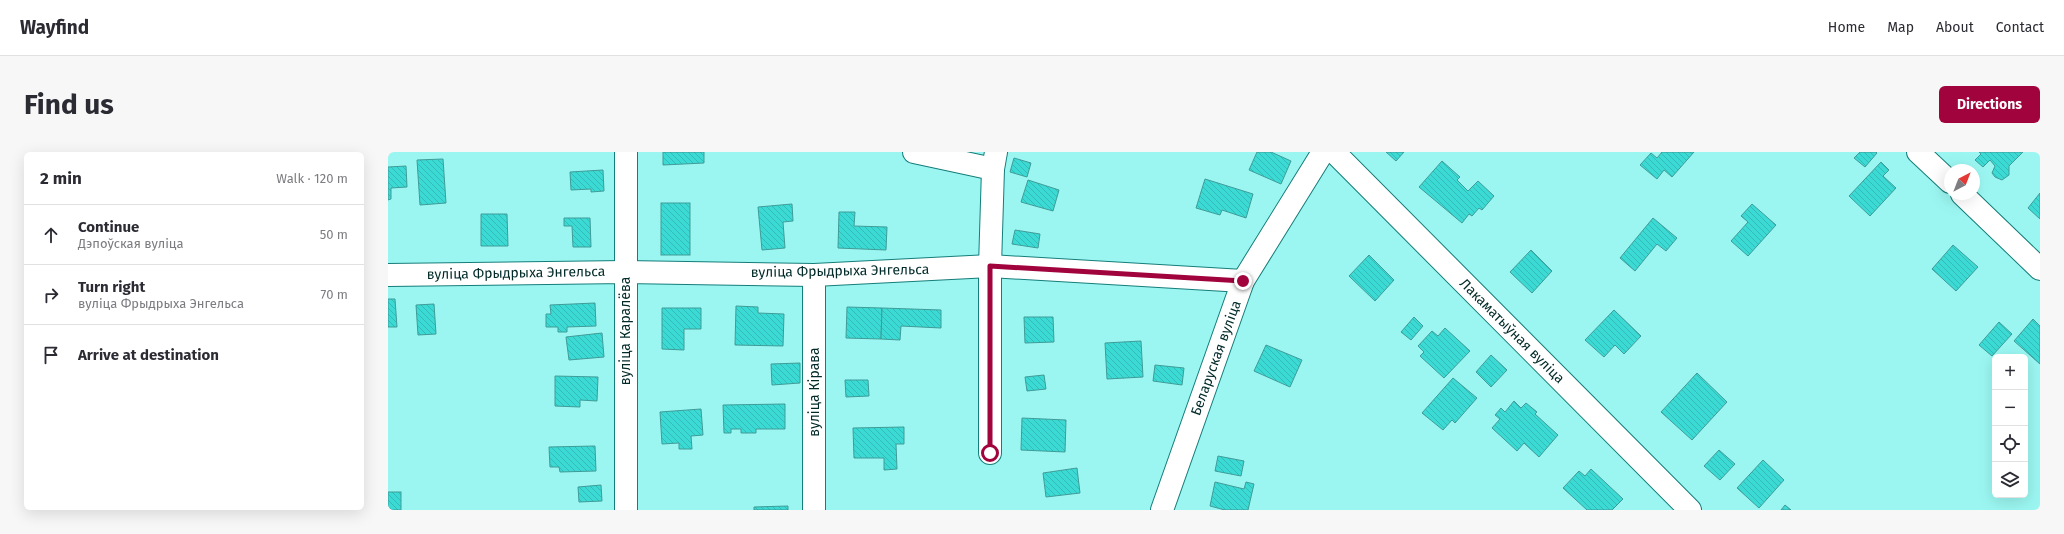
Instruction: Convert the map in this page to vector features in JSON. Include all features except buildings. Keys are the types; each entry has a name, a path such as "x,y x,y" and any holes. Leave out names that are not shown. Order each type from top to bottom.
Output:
{"street":[{"name":"вуліца Каралёва","path":"626,152 626,510"},
{"path":"914,152 994,160 990,266 990,453"},
{"name":"Беларуская вуліца","path":"1165,508 1243,281 1323,152"},
{"name":"Лакаматыўная вуліца","path":"1334,152 1690,510"},
{"path":"1918,152 1944,176"},
{"path":"1968,200 2040,269"},
{"name":"вуліца Фрыдрыха Энгельса","path":"388,275 625,272 814,275 990,266 1243,281"},
{"name":"вуліца Кірава","path":"814,275 814,510"}],"route":[{"path":"990,453 990,266 1243,281"}]}
